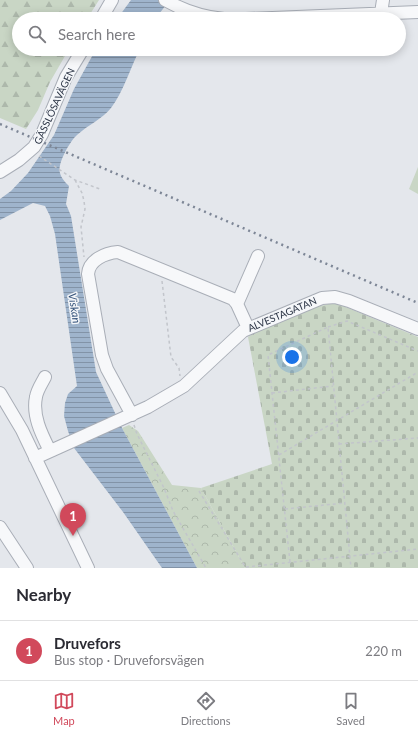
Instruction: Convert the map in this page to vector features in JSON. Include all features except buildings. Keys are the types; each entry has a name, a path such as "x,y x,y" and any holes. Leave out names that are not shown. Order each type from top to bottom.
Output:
{"street":[{"path":"105,12 112,0"},
{"path":"381,12 383,0"},
{"path":"170,3 192,12"},
{"path":"406,12 418,12"},
{"name":"GÄSSLÖSAVÄGEN","path":"0,172 19,160 34,147 42,134 66,76 79,56"},
{"path":"127,417 102,355 88,270 90,265 102,256 110,252 118,252 233,299 237,304 248,328"},
{"path":"237,304 258,256"},
{"name":"ALVESTAGATAN","path":"50,452 148,407 184,386 236,336 248,328 322,298 335,296 418,329"},
{"path":"35,458 50,452 40,430 35,411 36,397 46,377"},
{"path":"0,393 22,430 88,568"},
{"path":"0,527 27,568"}],"path":[{"path":"36,154 75,180 100,189"},
{"path":"75,180 84,200 85,209 81,227 84,265 88,270"},
{"path":"161,269 171,357 179,368 180,381 184,386"},
{"path":"290,562 268,355 328,327 347,321 418,351"},
{"path":"328,327 351,568"},
{"path":"278,455 418,372"},
{"path":"272,393 333,386"},
{"path":"127,417 164,488 173,511 206,568"},
{"path":"339,444 418,438"},
{"path":"199,491 246,568 418,549"},
{"path":"285,509 345,503"}],"green space":[{"path":"0,0 99,0 91,12 12,12 12,56 65,56 50,82 38,110 26,129 0,118"},
{"path":"418,167 418,194 409,189"},
{"path":"336,303 418,337 418,568 245,568 201,488 272,464 248,337 290,316 315,307"},
{"path":"129,425 138,431 172,485 201,488 245,568 197,568 122,428"}],"water":[{"path":"131,0 170,0 161,12 122,12"},
{"name":"Viskan","path":"92,56 137,56 123,87 111,108 81,131 68,147 60,164 60,173 61,177 69,186 66,204 71,216 96,372 122,428 197,568 162,568 123,512 74,448 64,416 65,403 68,394 77,386 55,234 50,216 45,206 33,203 0,220 0,199 11,191 28,173 54,135 74,89"}],"railway":[{"path":"0,124 418,303"}],"place":[{"name":"Druvefors","path":"73,536"}]}
